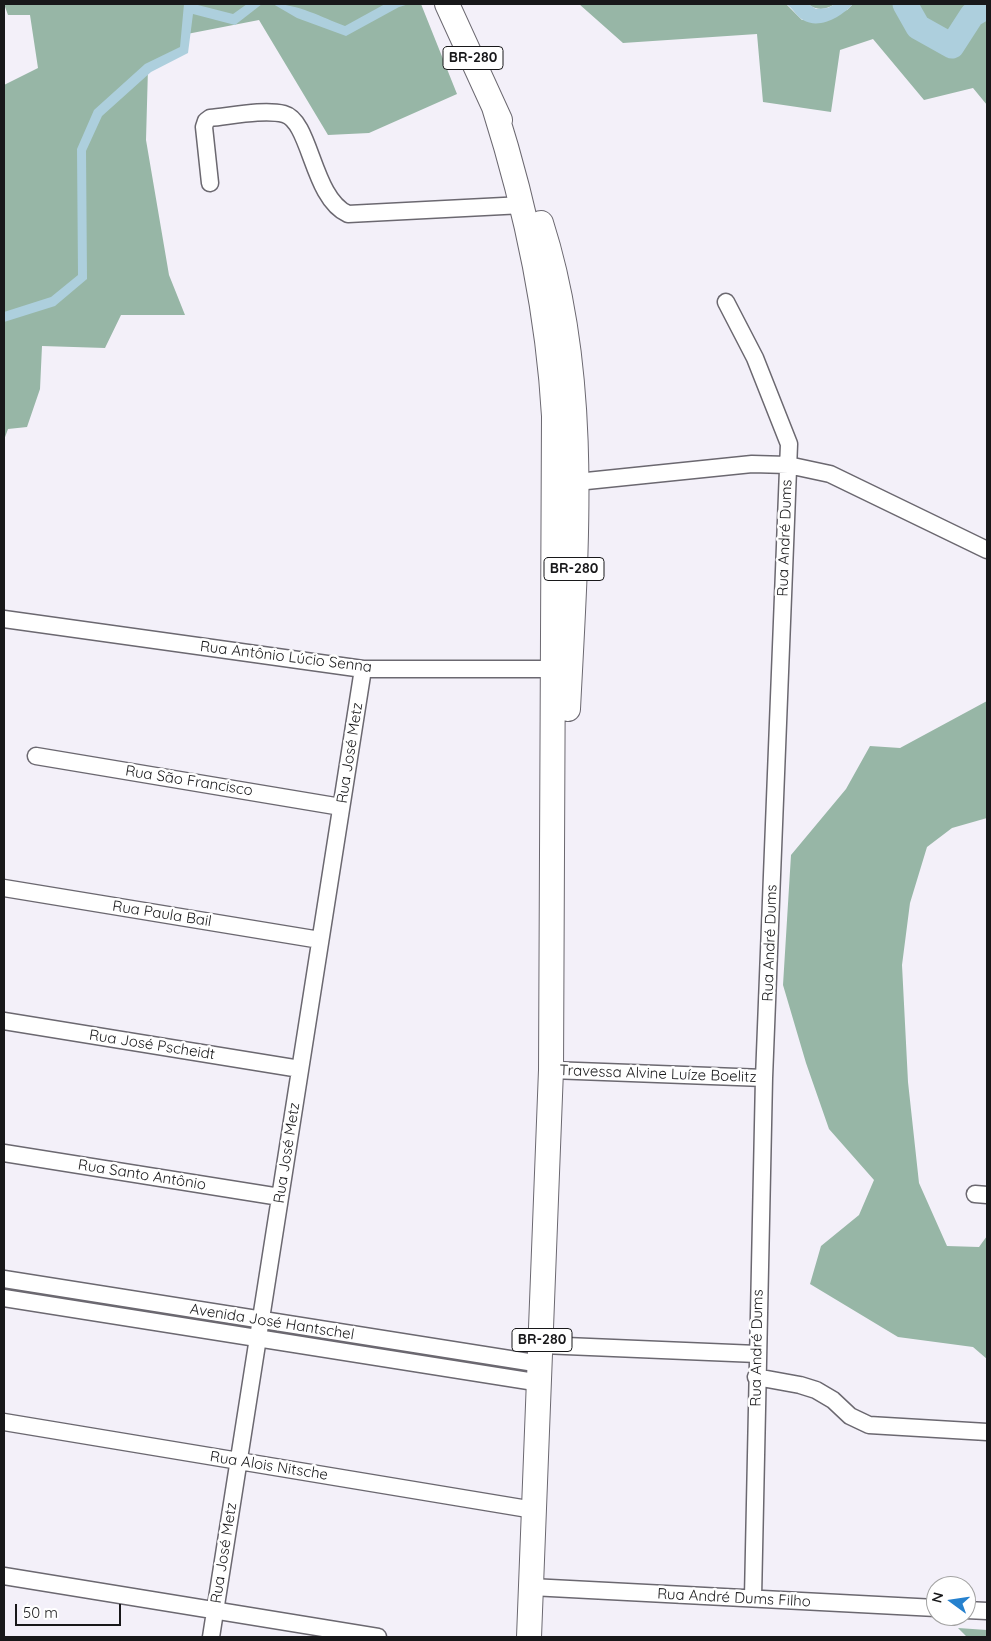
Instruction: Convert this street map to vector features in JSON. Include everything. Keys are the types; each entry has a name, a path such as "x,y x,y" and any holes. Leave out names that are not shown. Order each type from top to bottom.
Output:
{"highway":[{"name":"BR-280","path":"448,7 494,107 537,208 553,264 570,372 552,1044 529,1637"},
{"name":"BR-280","path":"494,107 523,205 546,326 553,400 566,483"}],"street":[{"path":"210,183 204,127 210,118 255,113 284,114 297,123 327,196 338,210 348,214 523,205"},
{"name":"Rua André Dums","path":"726,302 755,358 781,418 789,444 764,1078 752,1598"},
{"path":"566,483 752,464 788,465 815,469 847,482 987,550"},
{"name":"Rua Antônio Lúcio Senna","path":"4,619 363,669 562,668"},
{"name":"Rua José Metz","path":"211,1637 363,669"},
{"name":"Rua São Francisco","path":"36,756 342,807"},
{"name":"Rua Paula Bail","path":"4,888 320,940"},
{"name":"Rua José Pscheidt","path":"4,1021 300,1069"},
{"name":"Travessa Alvine Luíze Boelitz","path":"551,1070 764,1078"},
{"name":"Rua Santo Antônio","path":"4,1153 280,1197"},
{"name":"Avenida José Hantschel","path":"4,1279 541,1364"},
{"name":"Avenida José Hantschel","path":"4,1298 258,1338 541,1364"},
{"path":"541,1364 757,1354"},
{"path":"756,1377 816,1390 833,1400 850,1416 869,1425 987,1432"},
{"name":"Rua Alois Nitsche","path":"4,1422 534,1510"},
{"path":"4,1576 369,1637"},
{"name":"Rua André Dums Filho","path":"531,1587 926,1607"}],"green space":[{"path":"4,4 421,4 457,94 369,133 328,135 259,20 187,34 184,51 148,68 146,140 169,275 185,315 121,315 105,348 42,346 40,389 27,427 8,429 4,440 4,85 38,68 30,15 8,15"},
{"path":"579,4 786,4 802,20 847,10 853,4 987,4 987,105 973,88 924,100 873,39 840,50 831,112 763,102 757,34 623,43"},
{"path":"808,4 835,4 821,9"},
{"path":"987,701 987,818 952,828 927,847 910,903 902,965 908,1082 919,1183 947,1246 979,1247 987,1236 987,1359 973,1347 898,1337 810,1284 821,1246 859,1215 874,1180 829,1129 806,1063 783,985 791,855 846,789 870,746 900,748"},
{"path":"958,1628 987,1630 987,1637 967,1637"}],"water":[{"path":"184,4 194,4 233,14 247,4 262,4 235,25 193,14 188,53 151,72 102,116 86,151 87,279 55,306 4,322 4,312 51,297 78,275 77,149 94,110 145,64 180,47"},
{"path":"273,4 291,6 345,26 385,4 409,4 399,7 346,36 297,18"},
{"path":"786,4 808,4 816,9 828,8 835,4 853,4 837,17 823,22 810,23 799,17"}],"waterway":[{"path":"905,4 918,27 952,46 972,15 987,6"}]}
